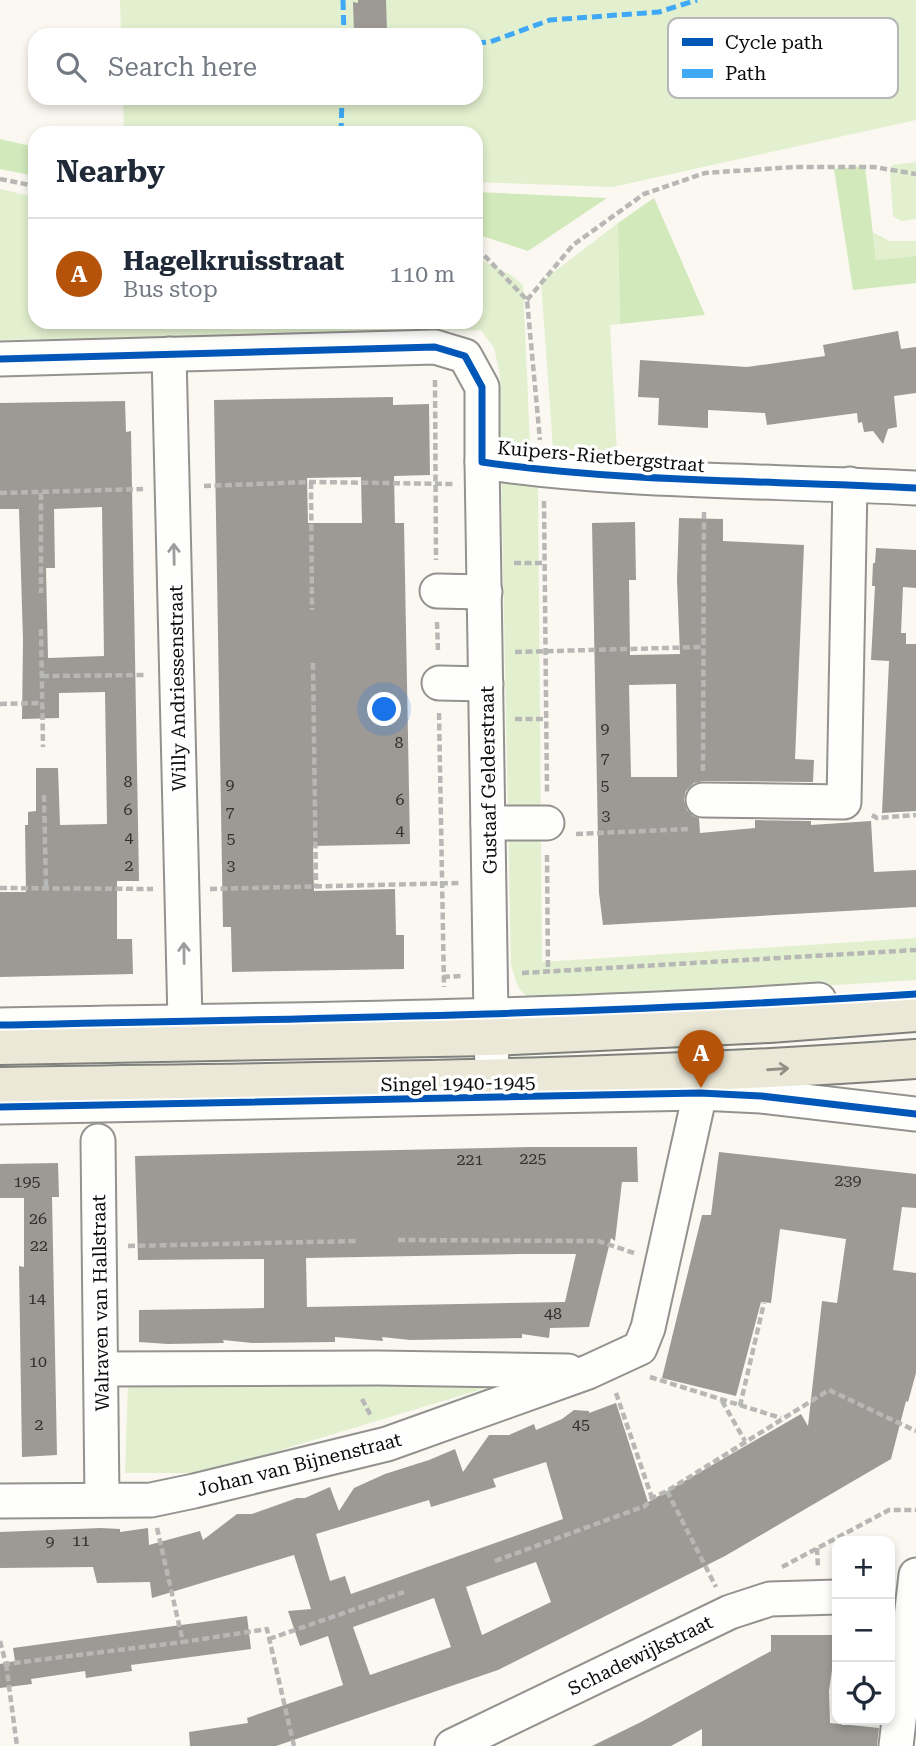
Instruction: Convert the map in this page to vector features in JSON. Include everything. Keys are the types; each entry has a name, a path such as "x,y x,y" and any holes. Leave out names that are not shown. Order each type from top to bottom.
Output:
{"main road":[{"path":"0,1045 491,1026 769,1023 916,1012"},
{"name":"Singel 1940-1945","path":"0,1087 492,1079 758,1070 916,1059"}],"street":[{"name":"Kuipers-Rietbergstraat","path":"0,359 435,347 465,356 482,387 483,473 543,471 704,481 916,488"},
{"name":"Willy Andriessenstraat","path":"169,354 185,1021"},
{"name":"Gustaaf Gelderstraat","path":"483,473 492,1079"},
{"path":"703,800 844,802 850,484"},
{"path":"437,592 485,592"},
{"path":"439,682 486,668"},
{"path":"488,823 547,829"},
{"path":"0,1025 185,1021 491,1026 916,994"},
{"name":"Singel 1940-1945","path":"0,1107 699,1093 761,1096 916,1114"},
{"name":"Johan van Bijnenstraat","path":"0,1501 151,1500 387,1444 597,1367 640,1348 648,1328 699,1093"},
{"name":"Walraven van Hallstraat","path":"97,1141 102,1500"},
{"name":"Johan van Bijnenstraat","path":"101,1369 597,1367"},
{"path":"896,1746 910,1671 906,1588"},
{"name":"Schadewijkstraat","path":"452,1746 730,1612 771,1599 832,1597"}],"path":[{"path":"527,300 573,245 644,194 705,173 795,167 874,167 916,174"},
{"path":"0,179 28,185"},
{"path":"483,254 527,300 543,471 548,971"},
{"path":"0,493 173,488 483,473"},
{"path":"547,829 704,829 704,481"},
{"path":"311,482 312,610"},
{"path":"41,492 41,593"},
{"path":"41,629 43,747"},
{"path":"486,668 545,652 703,646"},
{"path":"313,663 316,888"},
{"path":"42,676 177,676"},
{"path":"0,704 42,703"},
{"path":"44,795 47,887"},
{"path":"844,802 877,818 916,815"},
{"path":"0,888 316,888 489,882"},
{"path":"443,977 916,950"},
{"path":"398,1240 598,1241 661,1262"},
{"path":"99,1247 356,1241"},
{"path":"740,1406 764,1303"},
{"path":"597,1367 781,1418"},
{"path":"597,1367 652,1498"},
{"path":"344,1368 387,1444"},
{"path":"495,1561 645,1506 652,1498 829,1390 916,1431"},
{"path":"721,1400 745,1441"},
{"path":"667,1491 730,1612"},
{"path":"151,1500 183,1642"},
{"path":"770,1573 889,1510 916,1510"},
{"path":"269,1639 404,1592"},
{"path":"6,1664 267,1629 294,1746"},
{"path":"0,1641 6,1664 17,1746"}],"green space":[{"path":"120,0 916,0 916,120 613,187 483,182 483,126 124,126 123,105 483,105 483,28 121,28"},
{"path":"0,139 28,145 28,175 0,169"},
{"path":"916,162 916,219 901,221 893,216 890,172 892,165"},
{"path":"865,166 876,260 916,256 916,283 853,290 834,169"},
{"path":"0,189 28,195 28,329 483,329 483,261 511,275 523,285 530,445 500,441 500,375 494,348 481,330 0,340"},
{"path":"483,192 607,198 528,251 483,236"},
{"path":"654,198 705,315 620,324 618,223"},
{"path":"618,223 620,324 610,325 617,453 553,448 541,282"},
{"path":"873,232 889,241 916,241 916,256 876,260"},
{"path":"501,470 538,478 542,962 916,938 916,980 649,997 538,1000 522,991 511,965"},
{"path":"532,1374 231,1465 231,1473 125,1473 128,1383"}],"building":[{"path":"358,0 386,0 387,28 354,28 353,2 358,3"},
{"path":"898,331 901,349 916,347 916,393 894,396 897,427 888,429 883,444 873,431 864,432 862,422 858,423 857,413 767,425 765,413 708,410 708,428 658,425 659,398 638,397 640,360 747,367 825,356 823,345"},
{"path":"393,397 393,405 429,404 430,475 394,476 395,523 404,523 410,844 313,846 314,891 395,889 396,935 404,935 404,969 232,972 231,927 223,927 214,400","holes":["361,477 362,523 308,523 307,478"]},
{"path":"125,401 126,432 131,431 139,881 117,881 117,939 132,939 133,974 0,977 0,892 26,892 25,825 28,825 28,812 36,811 36,768 58,768 60,825 107,824 105,692 59,693 59,718 22,719 23,640 19,509 0,509 0,403","holes":["102,507 104,656 48,658 46,568 55,568 54,509"]},
{"path":"679,518 723,519 723,541 804,545 795,759 814,760 813,782 694,783 686,791 684,800 687,810 699,818 700,833 755,828 755,820 811,821 811,825 871,821 874,872 916,870 916,907 603,925 599,893 592,523 635,522 636,580 629,580 630,655 680,654 677,580","holes":["676,684 677,777 631,777 629,685"]},
{"path":"876,548 916,550 916,588 903,587 901,633 906,633 906,644 916,644 916,811 882,813 889,661 871,660 875,586 872,586 873,563"},
{"path":"637,1147 638,1182 622,1182 615,1241 611,1238 589,1327 550,1328 549,1338 522,1334 522,1338 410,1340 382,1337 383,1341 335,1337 335,1342 252,1343 223,1340 224,1343 168,1344 139,1342 139,1310 264,1308 264,1259 138,1260 135,1156","holes":["576,1254 565,1302 307,1307 306,1258"]},
{"path":"719,1152 916,1174 916,1208 902,1207 893,1270 916,1273 916,1373 891,1459 725,1556 498,1670 276,1746 190,1746 189,1732 248,1723 247,1718 343,1685 328,1636 300,1646 288,1611 311,1609 294,1555 152,1598 150,1582 97,1583 93,1567 0,1568 0,1532 101,1528 120,1529 120,1532 148,1528 149,1545 200,1531 203,1540 237,1514 252,1514 297,1498 305,1498 330,1487 339,1511 354,1488 385,1474 455,1449 463,1472 489,1435 509,1435 534,1424 536,1430 562,1419 574,1410 589,1413 616,1403 648,1502 801,1414 808,1426 822,1301 837,1303 846,1239 780,1229 771,1303 761,1302 736,1396 662,1378 702,1215 711,1215","holes":["546,1462 563,1519 351,1594 345,1576 330,1581 316,1534 429,1500 431,1507 496,1487 493,1479","536,1562 551,1602 482,1635 466,1587","434,1598 451,1647 370,1675 353,1627"]},
{"path":"58,1163 59,1197 52,1197 57,1455 22,1457 19,1266 24,1267 24,1198 0,1198 0,1164"},
{"path":"247,1616 251,1649 131,1665 132,1671 86,1678 85,1671 31,1679 32,1684 0,1688 0,1664 15,1661 13,1648"},
{"path":"771,1635 832,1635 830,1723 879,1728 877,1746 702,1746 702,1729 671,1746 592,1746 641,1722 771,1651"}],"marked path":[{"path":"343,0 344,28"},
{"path":"483,42 550,20 659,12 697,0"},
{"path":"341,126 342,105"}],"cycle path":[{"path":"0,359 435,347 465,356 482,387 482,462 590,474 916,488"},
{"path":"0,1025 573,1011 916,994"},
{"path":"0,1107 700,1093 761,1096 916,1114"}],"place":[{"name":"Hagelkruisstraat","path":"701,1088"}]}
